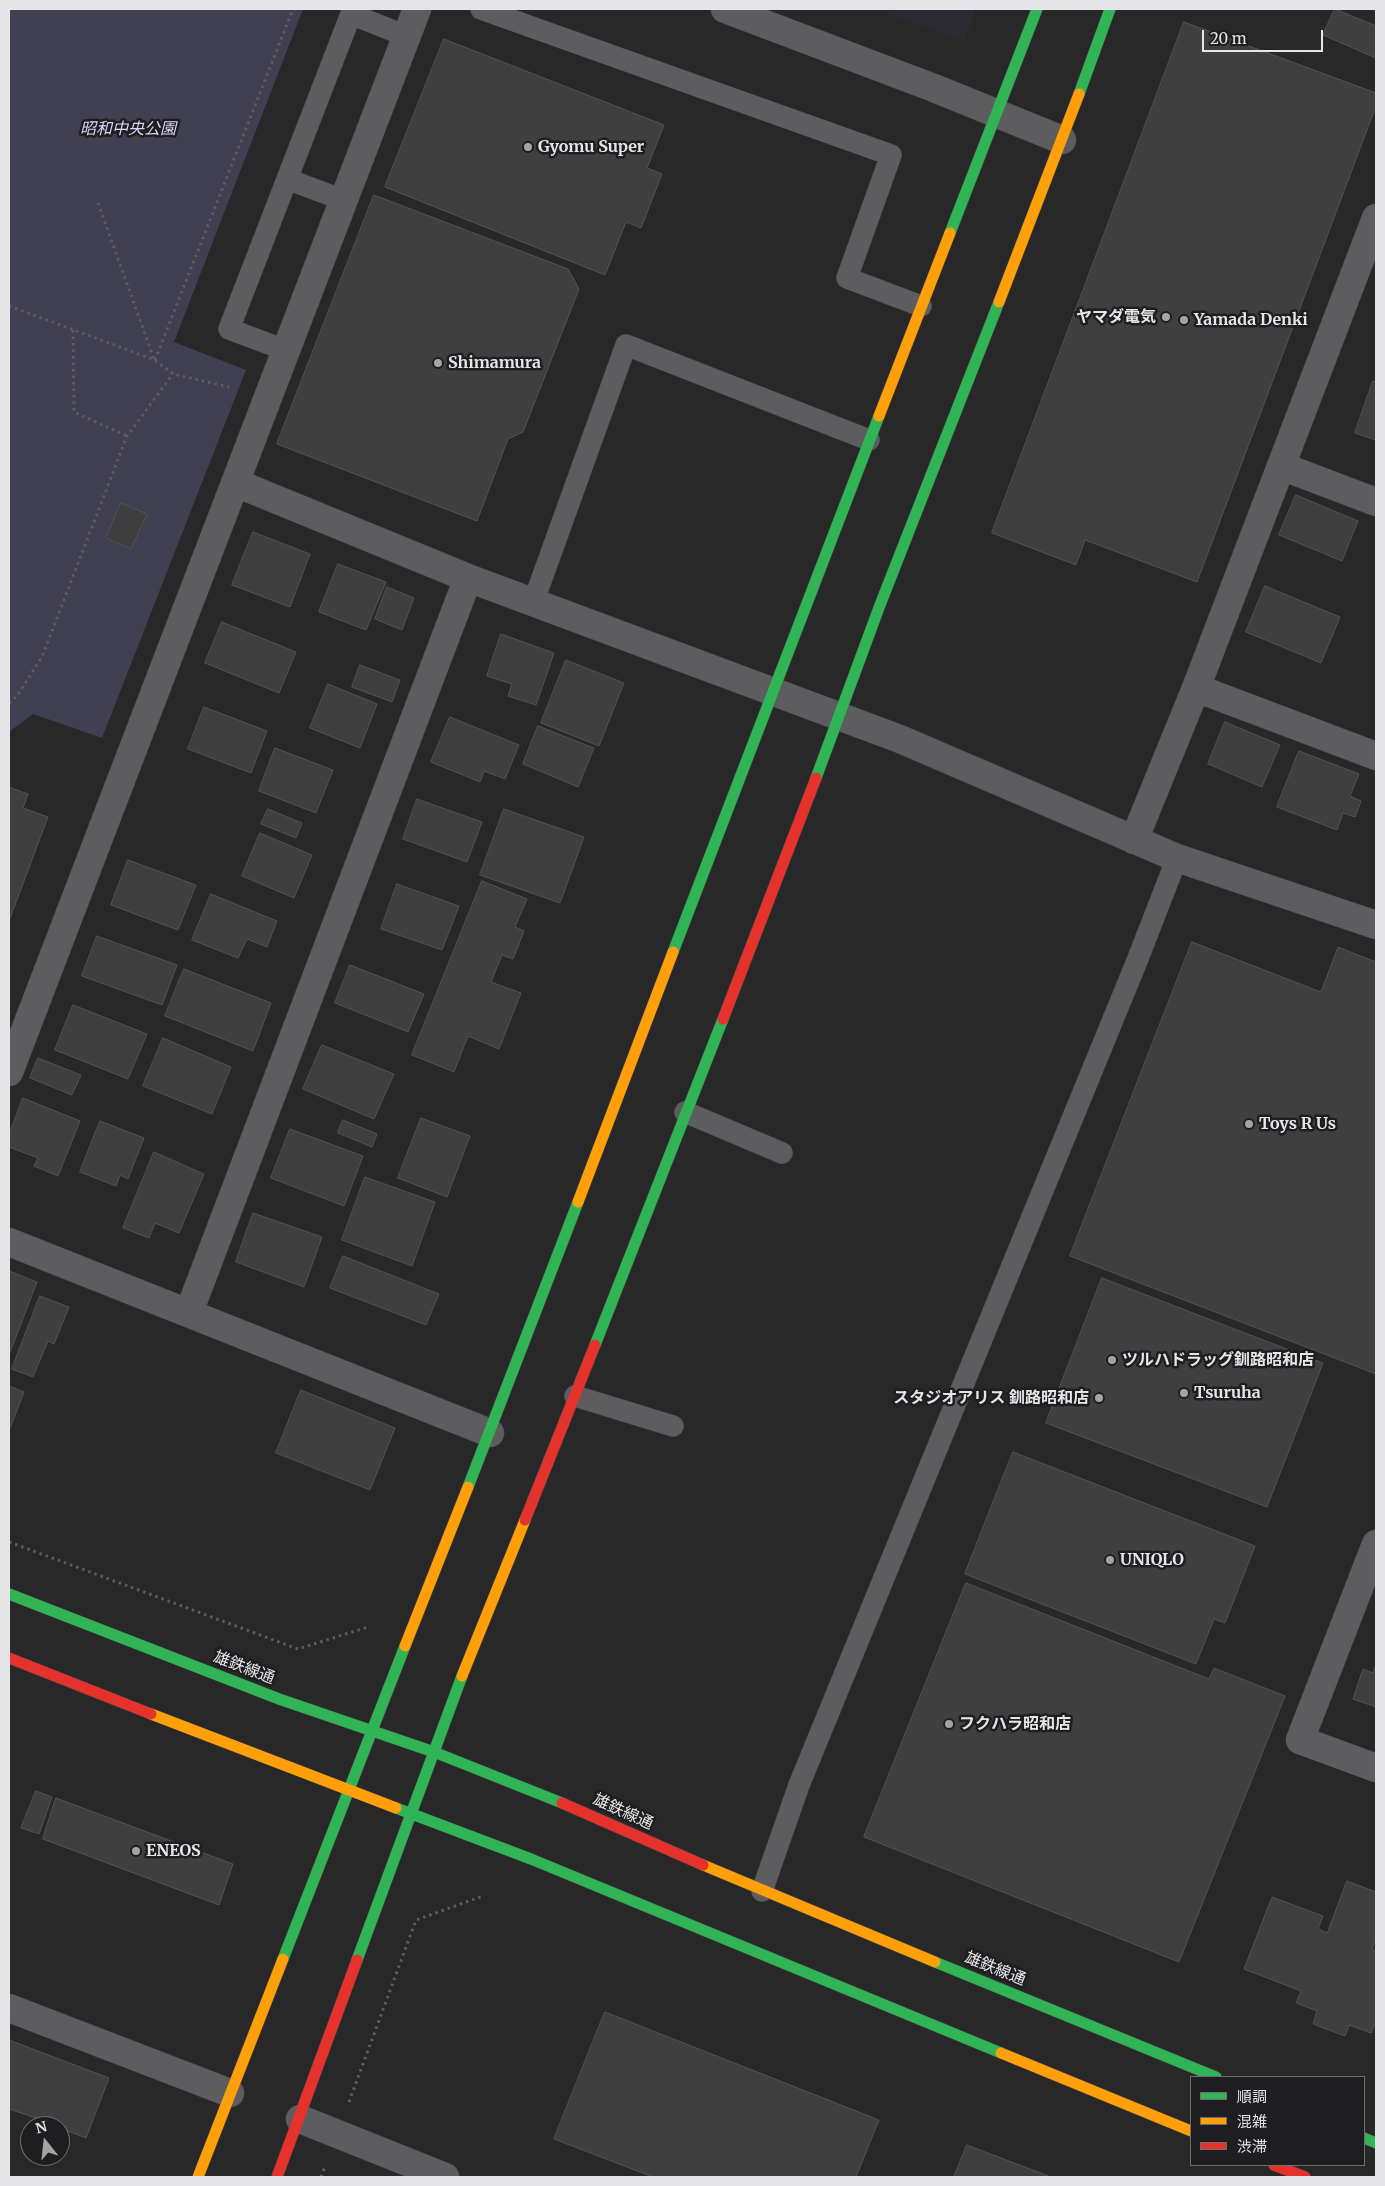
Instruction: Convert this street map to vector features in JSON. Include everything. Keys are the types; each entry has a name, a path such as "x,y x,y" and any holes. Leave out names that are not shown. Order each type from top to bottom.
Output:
{"street":[{"path":"9,1072 15,1037 236,483 416,9"},
{"path":"725,9 1062,140"},
{"path":"198,2177 490,1433 772,692 1038,9"},
{"path":"277,2177 467,1663 575,1396 811,793 905,540 1062,140 1110,9"},
{"path":"1134,840 1196,688 1281,466 1374,234"},
{"path":"1281,466 1376,502"},
{"path":"236,483 468,578 900,740 1177,858 1376,925"},
{"path":"189,1312 468,578"},
{"path":"1196,688 1376,756"},
{"path":"9,1242 490,1433"},
{"path":"1376,1544 1300,1740 1376,1768"},
{"name":"雄鉄線通","path":"9,1594 279,1699 434,1752 529,1789 762,1891 1214,2076"},
{"path":"9,1658 349,1791 540,1863 1190,2130"},
{"path":"9,2008 230,2093"},
{"path":"300,2119 445,2177"},
{"path":"1277,2166 1305,2177"}],"lane":[{"path":"481,9 891,155 847,278 921,306"},
{"path":"285,350 229,329 351,14 406,36"},
{"path":"287,179 343,200"},
{"path":"533,603 626,345 869,440"},
{"path":"762,1891 799,1786 1137,961 1177,858"},
{"path":"685,1112 782,1153"},
{"path":"575,1396 673,1426"}],"path":[{"path":"155,360 293,9"},
{"path":"98,203 155,360"},
{"path":"9,306 155,360 173,374 242,391"},
{"path":"73,330 74,412 127,436"},
{"path":"9,703 17,696 42,657 127,436 173,374"},
{"path":"9,1542 298,1649 368,1627"},
{"path":"321,2177 416,1920 483,1896"}],"shaded area":[{"path":"877,9 976,9 964,42"}],"green space":[{"name":"昭和中央公園","path":"9,9 303,9 174,342 246,370 102,738 33,714 9,732"}],"building":[{"path":"1335,9 1376,26 1376,58 1323,35"},
{"name":"Yamada Denki","path":"1184,22 1376,93 1376,106 1197,582 1085,540 1076,565 992,533"},
{"name":"Gyomu Super","path":"444,39 664,125 647,168 662,174 641,228 626,222 605,275 385,187"},
{"path":"374,195 568,269 579,289 523,432 508,439 477,521 277,444"},
{"path":"1373,381 1376,382 1376,440 1355,433"},
{"path":"1296,495 1358,521 1342,561 1279,535"},
{"path":"121,503 147,514 131,549 106,538"},
{"path":"253,532 310,554 290,607 232,585"},
{"path":"338,564 386,582 366,630 319,612"},
{"path":"1265,586 1340,617 1321,663 1246,632"},
{"path":"387,587 414,598 402,630 375,619"},
{"path":"222,622 296,652 279,693 205,663"},
{"path":"501,634 554,653 536,705 508,696 512,684 487,676"},
{"path":"566,660 624,683 599,746 541,723"},
{"path":"360,665 400,680 392,702 352,687"},
{"path":"328,684 377,704 360,748 310,728"},
{"path":"204,707 267,731 251,773 188,749"},
{"path":"450,717 519,745 505,779 484,771 480,782 431,762"},
{"path":"1225,722 1280,745 1262,787 1208,764"},
{"path":"538,726 594,748 578,787 523,764"},
{"path":"275,748 333,770 316,813 259,791"},
{"path":"1299,751 1359,774 1350,796 1361,801 1355,817 1343,813 1337,830 1277,807"},
{"path":"9,787 28,794 23,808 48,817 9,921"},
{"path":"417,799 482,822 467,862 403,839"},
{"path":"268,809 302,823 296,838 261,824"},
{"path":"504,809 584,837 560,903 480,875"},
{"path":"260,833 312,855 294,898 242,876"},
{"path":"128,860 196,885 178,930 111,905"},
{"path":"482,881 527,899 515,927 524,931 513,959 502,955 491,982 521,993 499,1049 468,1036 454,1072 412,1055"},
{"path":"397,884 459,906 442,950 381,929"},
{"path":"211,894 277,921 267,947 247,939 238,958 192,940"},
{"path":"97,936 177,965 162,1005 82,976"},
{"name":"Toys R Us","path":"1192,942 1321,992 1338,947 1376,962 1376,1374 1070,1256"},
{"path":"350,965 424,994 408,1032 335,1003"},
{"path":"184,969 271,1003 253,1051 165,1016"},
{"path":"73,1005 147,1034 128,1079 55,1050"},
{"path":"163,1038 231,1067 212,1114 143,1086"},
{"path":"322,1045 394,1074 374,1119 303,1089"},
{"path":"38,1058 81,1075 72,1095 30,1078"},
{"path":"23,1098 80,1121 58,1176 34,1166 38,1158 9,1147 9,1135"},
{"path":"421,1118 470,1136 447,1197 398,1178"},
{"path":"343,1120 377,1134 372,1147 338,1133"},
{"path":"100,1121 144,1138 128,1179 120,1175 116,1186 80,1172"},
{"path":"290,1129 363,1156 344,1206 271,1178"},
{"path":"154,1152 204,1174 179,1233 155,1223 149,1238 123,1228"},
{"path":"365,1177 435,1202 412,1266 342,1240"},
{"path":"253,1213 322,1237 304,1287 236,1262"},
{"path":"343,1256 439,1294 426,1325 330,1288"},
{"path":"9,1271 37,1282 9,1355"},
{"name":"Tsuruha","path":"1102,1278 1323,1363 1267,1507 1046,1423"},
{"path":"40,1296 69,1307 54,1344 48,1341 33,1377 12,1369"},
{"path":"9,1386 24,1392 9,1431"},
{"path":"301,1390 395,1428 370,1490 276,1453"},
{"name":"UNIQLO","path":"1013,1452 1255,1546 1225,1623 1214,1619 1196,1664 965,1574"},
{"path":"966,1583 1209,1679 1214,1668 1285,1696 1179,1962 864,1837"},
{"path":"1376,1664 1376,1707 1353,1699 1363,1669 1373,1673"},
{"path":"36,1791 52,1797 39,1834 21,1828"},
{"path":"56,1798 233,1864 219,1905 43,1839"},
{"path":"1347,1881 1376,1892 1376,1937 1372,1949 1376,1951 1376,2020 1371,2033 1349,2025 1345,2036 1313,2024 1317,2011 1296,2003 1301,1991 1244,1969 1272,1897 1323,1916 1318,1929 1327,1933"},
{"path":"605,2012 879,2120 856,2177 653,2177 554,2139"},
{"path":"9,2040 109,2078 86,2138 70,2132 70,2116 30,2116 9,2109"},
{"path":"967,2145 1051,2177 954,2177"}],"traffic: fast":[{"path":"950,233 1037,9"},
{"path":"1079,94 1110,9"},
{"path":"816,778 880,605 999,302"},
{"path":"673,952 879,416"},
{"path":"595,1345 723,1019"},
{"path":"468,1487 578,1202"},
{"path":"9,1594 279,1699 434,1752 562,1803"},
{"path":"283,1959 405,1646"},
{"path":"357,1960 462,1676"},
{"path":"396,1808 531,1859 1001,2053"},
{"path":"935,1962 1214,2076"},
{"path":"1365,2138 1376,2143"}],"traffic: slow":[{"path":"999,302 1079,94"},
{"path":"879,416 950,233"},
{"path":"578,1202 673,952"},
{"path":"405,1646 468,1487"},
{"path":"462,1676 525,1520"},
{"path":"151,1714 396,1808"},
{"path":"703,1865 935,1962"},
{"path":"198,2177 283,1959"},
{"path":"1001,2053 1190,2131"}],"traffic: jam":[{"path":"723,1019 816,778"},
{"path":"525,1520 595,1345"},
{"path":"9,1658 151,1714"},
{"path":"562,1803 703,1865"},
{"path":"277,2177 357,1960"},
{"path":"1277,2166 1305,2177"}],"place":[{"name":"Gyomu Super","path":"528,147"},
{"name":"ヤマダ電気","path":"1166,317"},
{"name":"Yamada Denki","path":"1184,320"},
{"name":"Shimamura","path":"438,363"},
{"name":"Toys R Us","path":"1249,1124"},
{"name":"ツルハドラッグ釧路昭和店","path":"1112,1360"},
{"name":"Tsuruha","path":"1184,1393"},
{"name":"スタジオアリス 釧路昭和店","path":"1099,1398"},
{"name":"UNIQLO","path":"1110,1560"},
{"name":"フクハラ昭和店","path":"949,1724"},
{"name":"ENEOS","path":"136,1851"}]}
